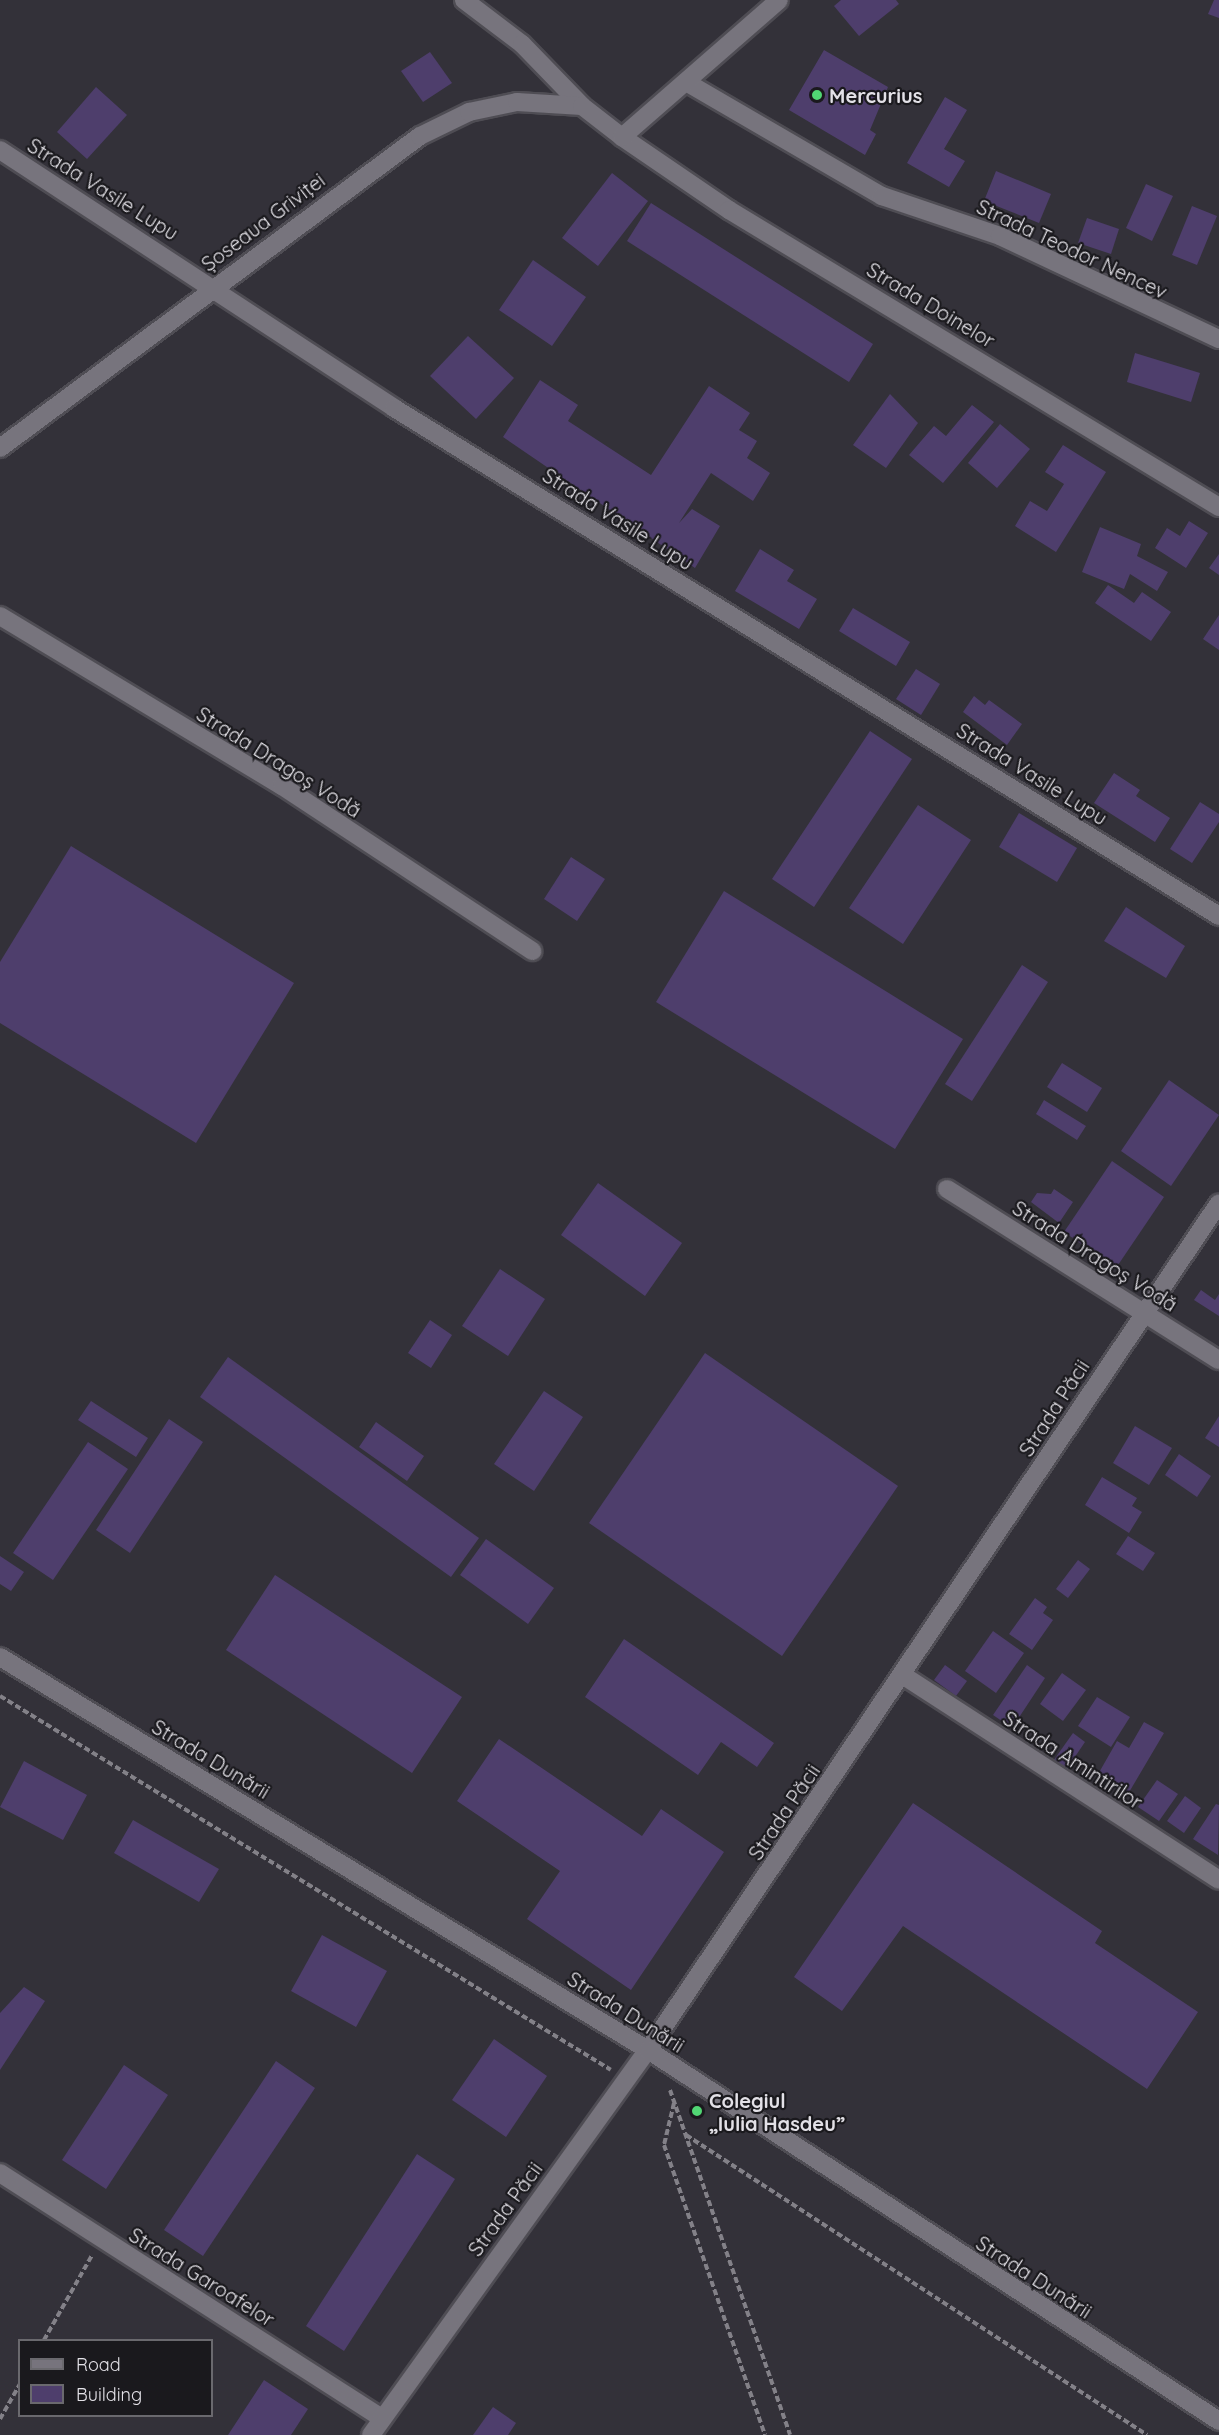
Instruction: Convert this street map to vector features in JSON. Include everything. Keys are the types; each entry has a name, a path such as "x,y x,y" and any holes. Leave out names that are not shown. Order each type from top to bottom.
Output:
{"street":[{"path":"464,0 522,44 582,106 622,137 779,0"},
{"name":"Strada Teodor Nencev","path":"686,82 882,196 1000,236 1219,339"},
{"name":"Șoseaua Griviţei","path":"0,448 214,286 400,150 469,112 517,102 582,106"},
{"name":"Strada Doinelor","path":"622,137 729,210 1219,507"},
{"name":"Strada Vasile Lupu","path":"0,150 214,286 394,408 1219,916"},
{"name":"Strada Dragoș Vodă","path":"0,616 282,786 532,951"},
{"name":"Strada Dragoș Vodă","path":"946,1189 1219,1360"},
{"name":"Strada Păcii","path":"371,2435 627,2079 654,2054 1143,1314 1219,1203"},
{"name":"Strada Dunării","path":"0,1657 654,2054 1219,2421"},
{"name":"Strada Amintirilor","path":"904,1676 1219,1880"},
{"name":"Strada Garoafelor","path":"0,2173 100,2240 382,2418"}],"path":[{"path":"0,1696 627,2079"},
{"path":"654,2054 686,2135 790,2435"},
{"path":"674,2102 664,2145 765,2435"},
{"path":"686,2135 1147,2435"},
{"path":"45,2339 100,2240"},
{"path":"0,2419 18,2388"}],"building":[{"path":"841,0 896,0 899,4 859,36 834,6"},
{"path":"1214,0 1219,0 1219,18 1208,14"},
{"path":"824,50 888,87 870,130 876,134 865,155 789,110"},
{"path":"430,52 452,83 423,102 401,71"},
{"path":"96,87 127,115 87,159 57,132"},
{"path":"945,97 967,110 944,149 965,161 949,187 907,163"},
{"path":"996,171 1051,194 1039,223 984,201"},
{"path":"612,173 648,201 598,266 562,238"},
{"path":"1146,184 1173,196 1152,241 1126,228"},
{"path":"651,203 873,344 849,382 627,241"},
{"path":"1192,206 1217,216 1197,265 1172,255"},
{"path":"1087,218 1119,229 1111,254 1078,243"},
{"path":"533,260 586,297 552,346 499,310"},
{"path":"468,336 514,378 476,419 430,376"},
{"path":"1135,353 1200,373 1191,402 1127,382"},
{"path":"540,380 578,405 568,421 651,475 709,386 750,413 739,430 757,441 747,458 770,473 753,501 711,473 679,523 692,509 720,526 695,568 503,437"},
{"path":"890,394 918,423 886,468 853,445"},
{"path":"972,405 994,422 943,483 909,455 934,426 946,436"},
{"path":"1000,424 1030,449 997,488 968,463"},
{"path":"1063,445 1106,472 1056,552 1015,526 1030,501 1047,511 1064,484 1045,472"},
{"path":"1189,521 1208,533 1186,568 1155,548 1167,528 1180,536"},
{"path":"1100,527 1141,544 1137,556 1168,572 1157,591 1130,574 1124,589 1082,572"},
{"path":"760,549 794,570 787,581 817,599 799,629 735,591"},
{"path":"1219,554 1219,575 1209,568"},
{"path":"1108,585 1134,603 1142,592 1171,612 1151,641 1095,603"},
{"path":"853,608 910,642 896,666 839,631"},
{"path":"1219,615 1219,650 1203,639"},
{"path":"916,669 940,684 921,715 896,699"},
{"path":"974,696 985,705 989,700 1022,724 1007,745 963,712"},
{"path":"870,731 912,759 814,907 772,879"},
{"path":"1114,773 1140,790 1136,796 1170,818 1155,842 1094,803"},
{"path":"1200,802 1219,814 1219,822 1192,863 1170,849"},
{"path":"918,805 971,840 903,944 849,908"},
{"path":"1019,813 1077,848 1057,882 999,847"},
{"path":"71,846 294,983 196,1143 0,1023 0,962"},
{"path":"571,857 605,879 577,921 544,899"},
{"path":"724,891 963,1039 895,1149 656,1002"},
{"path":"1126,907 1185,946 1166,978 1104,941"},
{"path":"1022,965 1048,982 972,1101 945,1084"},
{"path":"1062,1063 1102,1088 1087,1112 1047,1087"},
{"path":"1169,1080 1219,1115 1171,1186 1121,1151"},
{"path":"1044,1100 1086,1126 1077,1140 1036,1114"},
{"path":"1112,1161 1164,1197 1116,1268 1064,1232"},
{"path":"598,1183 682,1243 645,1296 561,1235"},
{"path":"1054,1189 1073,1202 1059,1223 1031,1202 1037,1193 1051,1194"},
{"path":"500,1269 545,1299 508,1356 462,1326"},
{"path":"1201,1290 1215,1300 1219,1294 1219,1316 1194,1300"},
{"path":"430,1320 452,1335 431,1368 408,1353"},
{"path":"705,1353 898,1486 782,1656 589,1523"},
{"path":"228,1357 479,1538 451,1577 200,1397"},
{"path":"544,1391 583,1417 534,1491 494,1464"},
{"path":"91,1401 148,1438 136,1457 78,1420"},
{"path":"1219,1416 1219,1447 1205,1438"},
{"path":"169,1419 203,1442 130,1553 96,1530"},
{"path":"376,1422 424,1456 407,1481 359,1447"},
{"path":"1135,1426 1172,1448 1149,1485 1113,1463"},
{"path":"88,1442 128,1469 53,1580 13,1553"},
{"path":"1179,1454 1211,1476 1197,1497 1165,1475"},
{"path":"1102,1477 1137,1498 1132,1506 1142,1512 1129,1533 1085,1505"},
{"path":"1128,1536 1155,1553 1143,1571 1116,1554"},
{"path":"486,1539 554,1588 528,1624 460,1575"},
{"path":"0,1556 24,1572 11,1591 0,1584"},
{"path":"1078,1560 1090,1569 1068,1598 1056,1589"},
{"path":"275,1575 462,1697 412,1773 226,1650"},
{"path":"1035,1598 1047,1607 1043,1613 1053,1620 1032,1650 1009,1634"},
{"path":"993,1631 1024,1653 996,1693 965,1671"},
{"path":"624,1639 774,1743 757,1767 721,1742 698,1775 585,1697"},
{"path":"945,1665 967,1681 956,1696 934,1680"},
{"path":"1027,1665 1045,1678 1012,1728 993,1715"},
{"path":"1062,1673 1086,1690 1063,1721 1040,1704"},
{"path":"1097,1697 1130,1717 1111,1747 1078,1726"},
{"path":"1144,1722 1164,1733 1128,1794 1097,1776 1117,1741 1129,1748"},
{"path":"1073,1733 1085,1742 1064,1773 1051,1764"},
{"path":"499,1739 642,1836 661,1809 724,1852 631,1990 527,1919 560,1871 457,1801"},
{"path":"24,1761 87,1795 63,1840 0,1807"},
{"path":"1157,1780 1178,1794 1159,1821 1138,1807"},
{"path":"1185,1796 1201,1808 1184,1833 1167,1821"},
{"path":"913,1803 1102,1931 1095,1943 1198,2012 1147,2089 903,1926 842,2011 794,1977"},
{"path":"1216,1804 1219,1805 1218,1855 1193,1839"},
{"path":"133,1820 219,1869 199,1902 114,1853"},
{"path":"322,1935 387,1971 356,2027 291,1991"},
{"path":"24,1987 45,2001 0,2070 0,2013"},
{"path":"494,2039 547,2076 506,2137 452,2100"},
{"path":"276,2061 315,2088 203,2256 164,2230"},
{"path":"124,2065 168,2095 106,2189 62,2160"},
{"path":"417,2154 455,2179 344,2351 306,2326"},
{"path":"264,2380 308,2409 291,2435 228,2435"},
{"path":"493,2407 516,2423 508,2435 473,2435"}],"place":[{"name":"Mercurius","path":"817,95"},
{"name":"Colegiul „Iulia Hasdeu”","path":"697,2111"}]}
